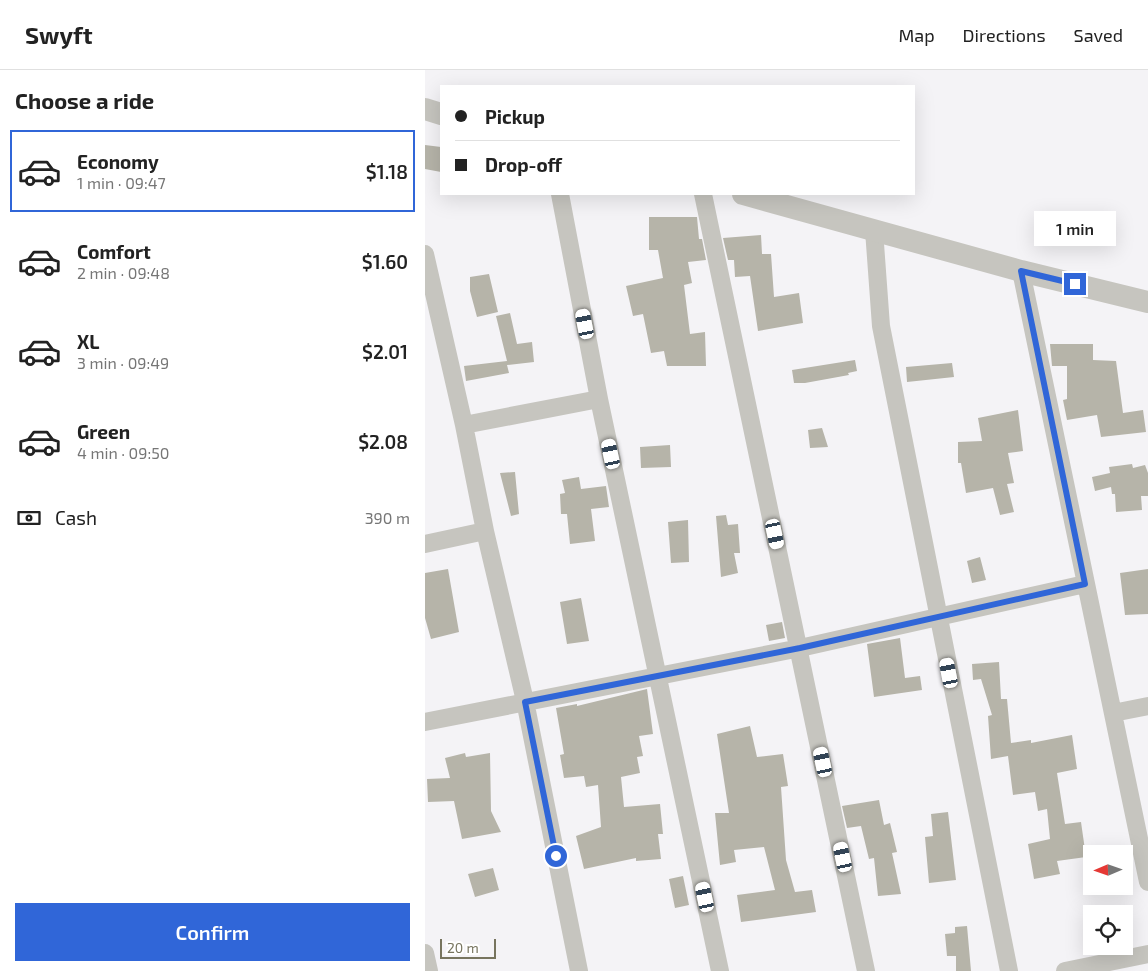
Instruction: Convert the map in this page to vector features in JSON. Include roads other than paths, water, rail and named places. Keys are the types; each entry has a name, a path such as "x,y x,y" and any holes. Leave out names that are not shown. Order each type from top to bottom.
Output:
{"street":[{"path":"425,109 440,114"},
{"path":"560,195 599,399 720,971"},
{"path":"703,195 800,648 866,971"},
{"path":"747,195 1021,271 1148,302"},
{"path":"873,230 881,326 937,617 1009,971"},
{"path":"425,254 464,425 485,531 525,702 579,971"},
{"path":"1021,271 1148,882"},
{"path":"464,425 599,399"},
{"path":"425,544 485,531"},
{"path":"425,722 800,648 1085,584"},
{"path":"1113,713 1148,706"},
{"path":"425,953 429,971"},
{"path":"1065,971 1148,954"}]}
